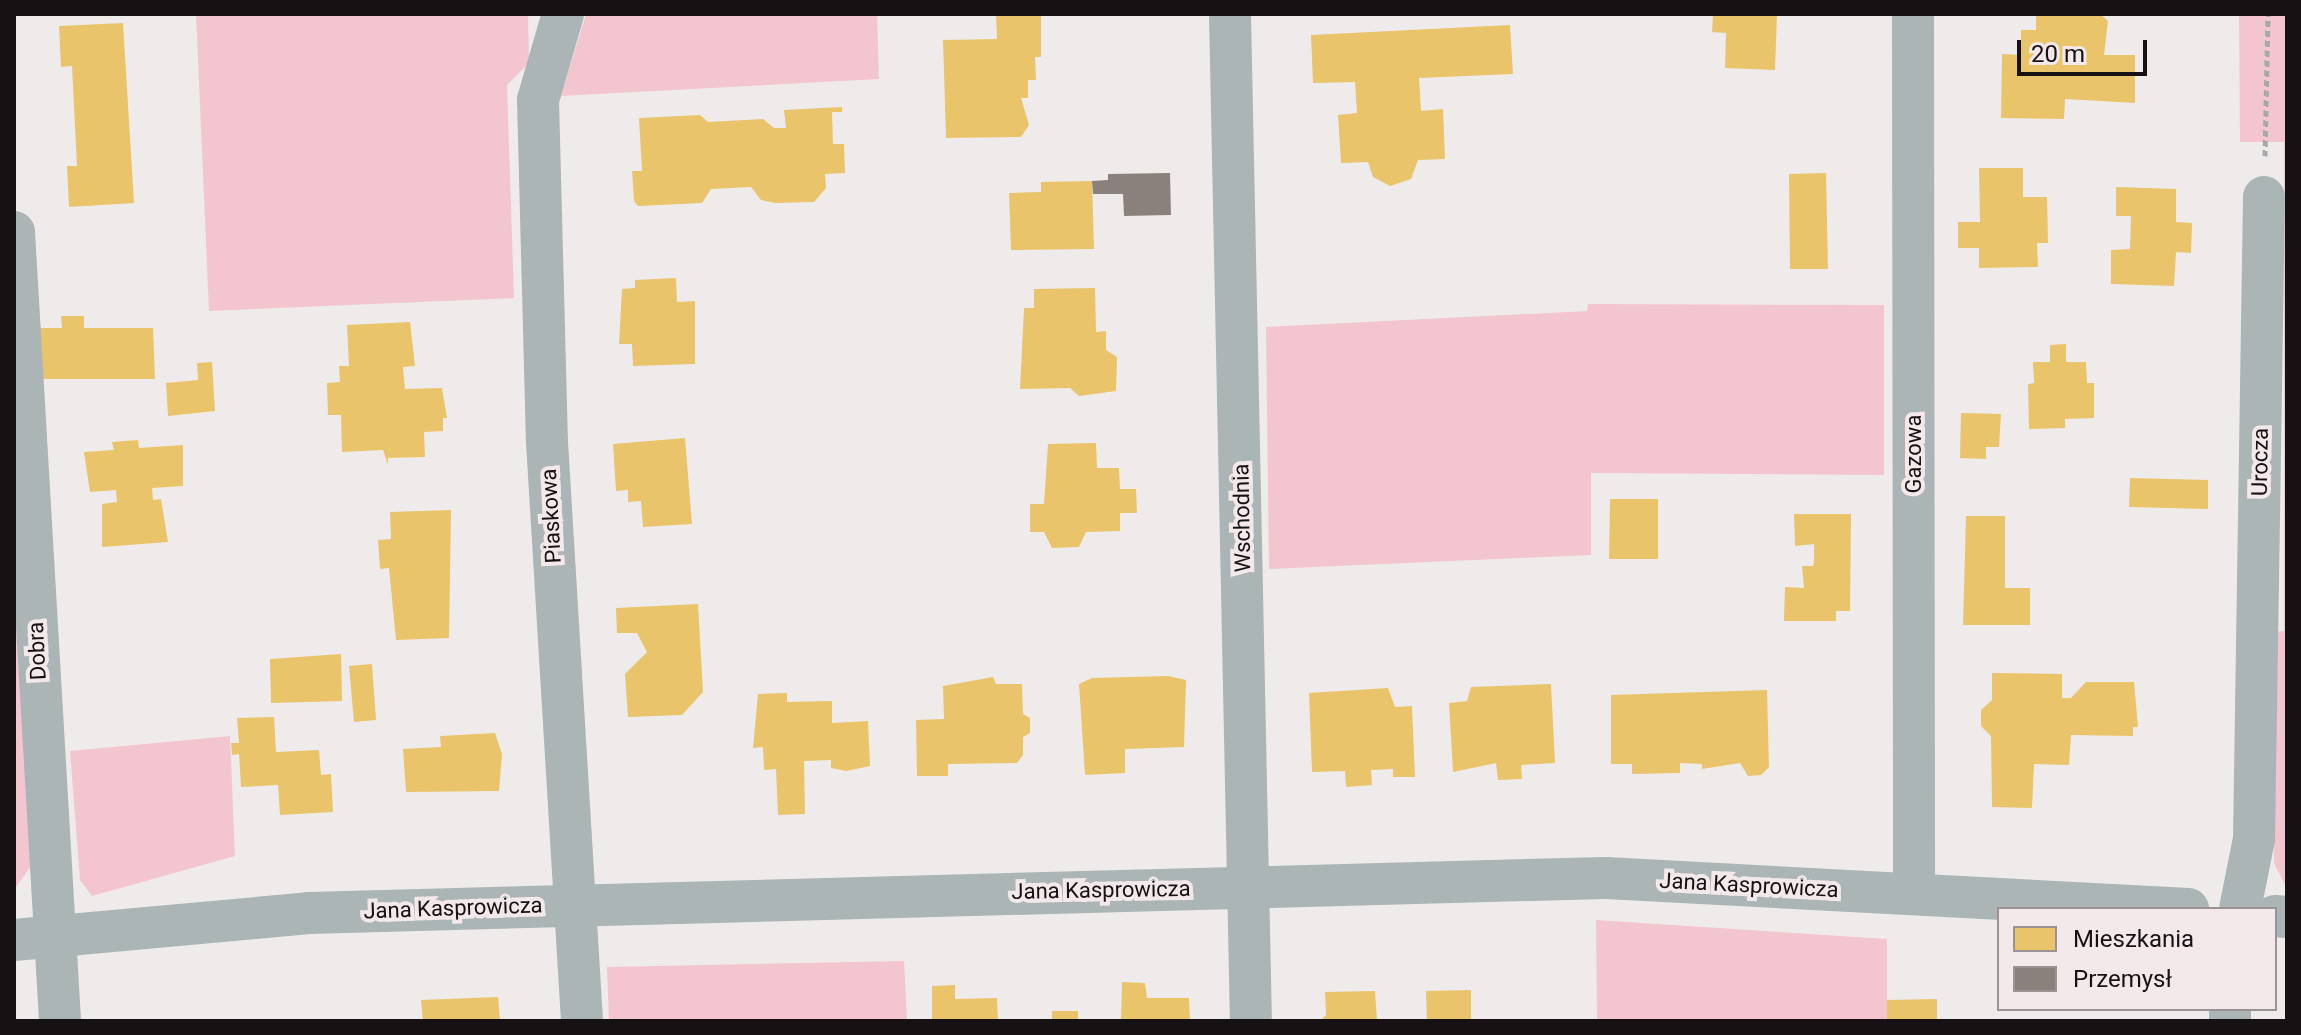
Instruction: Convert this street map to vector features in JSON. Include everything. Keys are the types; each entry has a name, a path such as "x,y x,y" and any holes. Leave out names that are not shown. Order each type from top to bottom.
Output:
{"street":[{"name":"Piaskowa","path":"563,14 538,100 547,442 582,1021"},
{"name":"Wschodnia","path":"1230,14 1251,886 1251,1021"},
{"name":"Gazowa","path":"1913,14 1914,893"},
{"name":"Urocza","path":"2240,907 2254,839 2264,197"},
{"name":"Dobra","path":"14,232 33,937 60,1021"},
{"name":"Jana Kasprowicza","path":"33,937 309,913 576,903 1606,878 2154,907"}],"path":[{"path":"2264,197 2268,14"}],"shaded area":[{"path":"196,14 528,14 529,63 507,85 514,298 209,311"},
{"path":"586,14 877,14 879,79 561,96"},
{"path":"2239,14 2287,14 2287,889 2274,863 2272,632 2284,631 2284,142 2240,142"},
{"path":"1588,304 1884,305 1884,475 1591,473 1591,555 1269,569 1266,327 1587,311"},
{"path":"14,556 31,866 14,890"},
{"path":"230,736 235,856 92,896 80,880 70,751"},
{"path":"1596,920 1887,939 1887,1021 1597,1021"},
{"path":"904,961 907,1021 609,1021 607,967"}],"building: Mieszkania":[{"path":"996,14 1041,14 1041,57 1035,57 1036,80 1028,80 1028,98 1021,98 1029,125 1021,137 946,138 943,40 997,39"},
{"path":"1713,14 1777,14 1775,70 1725,68 1726,33 1712,32"},
{"path":"2036,14 2100,14 2108,21 2104,55 2135,55 2135,103 2065,99 2064,119 2001,118 2002,54 2021,55 2021,30 2036,30"},
{"path":"123,23 134,203 69,207 67,166 77,166 72,66 61,67 59,26"},
{"path":"1510,25 1513,74 1419,78 1421,111 1443,109 1445,159 1418,160 1411,179 1390,186 1373,177 1368,162 1341,163 1338,115 1357,113 1355,82 1313,83 1311,35"},
{"path":"842,107 842,112 832,112 833,144 844,144 845,173 825,174 826,188 814,202 775,203 761,200 751,187 711,189 702,203 638,206 634,201 632,171 642,171 639,118 700,115 708,122 763,119 774,128 786,128 784,110"},
{"path":"1979,168 2023,168 2023,197 2047,197 2048,243 2037,243 2038,267 1979,268 1979,248 1958,248 1958,222 1980,222"},
{"path":"1826,173 1828,269 1790,269 1789,174"},
{"path":"1092,181 1094,249 1011,250 1009,193 1041,192 1041,182"},
{"path":"2116,187 2176,189 2176,222 2192,223 2191,253 2176,252 2174,286 2111,284 2111,250 2130,249 2131,216 2116,216"},
{"path":"676,278 677,302 695,301 695,364 633,366 632,344 619,344 622,289 635,288 635,280"},
{"path":"1095,288 1096,332 1106,331 1106,350 1117,357 1116,391 1079,396 1070,388 1020,389 1024,308 1034,308 1034,289"},
{"path":"61,316 84,316 84,328 153,328 155,379 43,379 40,328 62,328"},
{"path":"410,322 415,366 403,367 405,389 442,388 447,418 443,418 443,431 424,432 425,457 388,458 388,465 383,450 342,452 341,415 328,415 327,383 340,382 339,366 349,366 347,325"},
{"path":"2066,344 2066,362 2086,362 2087,383 2094,383 2094,418 2065,419 2065,428 2029,429 2028,384 2034,383 2033,362 2050,362 2050,345"},
{"path":"212,362 215,411 168,416 166,383 198,380 197,363"},
{"path":"1961,413 2001,414 1999,447 1986,447 1986,459 1960,458"},
{"path":"685,438 692,524 643,527 641,501 628,502 628,490 616,491 613,444"},
{"path":"138,440 139,448 183,445 183,486 152,488 153,500 161,499 168,542 102,547 102,504 117,502 116,490 90,492 84,452 114,450 112,442"},
{"path":"1096,443 1097,468 1119,468 1120,489 1136,489 1137,513 1120,513 1120,531 1086,532 1079,547 1052,548 1044,532 1030,532 1030,504 1044,504 1048,444"},
{"path":"2130,478 2208,480 2208,509 2129,507"},
{"path":"1610,499 1658,499 1658,559 1609,559"},
{"path":"451,510 449,638 396,640 389,568 380,569 378,540 391,539 390,512"},
{"path":"1794,514 1851,514 1850,611 1836,611 1836,621 1784,621 1785,587 1804,588 1802,566 1813,566 1814,561 1814,544 1795,546"},
{"path":"1966,516 2005,516 2005,588 2030,588 2030,625 1963,625"},
{"path":"698,604 703,692 682,715 628,717 625,674 647,652 637,633 617,633 616,608"},
{"path":"341,654 342,701 271,703 270,659"},
{"path":"372,664 376,720 354,722 349,666"},
{"path":"1992,673 2062,674 2062,698 2071,698 2086,682 2134,682 2138,727 2133,727 2133,736 2071,735 2069,765 2034,764 2032,808 1992,807 1991,736 1981,726 1981,710 1992,700"},
{"path":"1168,676 1186,680 1184,747 1125,749 1125,773 1085,775 1079,684 1092,678"},
{"path":"993,677 996,684 1022,684 1023,714 1030,718 1030,733 1023,737 1023,755 1017,763 948,764 948,776 917,776 916,720 944,719 943,686"},
{"path":"1551,684 1555,763 1521,765 1522,779 1498,780 1496,763 1453,772 1449,703 1467,701 1471,687"},
{"path":"1388,688 1395,707 1412,706 1415,777 1393,777 1393,769 1371,770 1372,785 1346,787 1345,771 1312,772 1309,693"},
{"path":"1767,690 1769,767 1761,775 1748,776 1740,763 1702,769 1702,764 1680,763 1680,773 1632,774 1632,764 1611,764 1611,695"},
{"path":"787,693 787,702 832,701 832,723 868,721 870,766 846,771 831,768 831,760 804,761 805,814 778,815 776,769 764,770 763,747 753,748 758,694"},
{"path":"274,717 276,752 319,750 321,775 331,774 333,812 280,815 278,785 241,787 239,754 232,755 231,743 239,743 237,718"},
{"path":"495,733 502,754 499,791 406,792 403,749 441,747 440,736"},
{"path":"1122,982 1145,983 1147,998 1189,998 1190,1021 1121,1021"},
{"path":"955,985 955,999 997,998 998,1021 932,1021 932,986"},
{"path":"1471,990 1471,1021 1427,1021 1426,991"},
{"path":"1375,991 1377,1020 1320,1021 1326,1015 1325,992"},
{"path":"498,997 500,1021 423,1021 421,1000"},
{"path":"1937,999 1937,1021 1887,1021 1887,1000"},
{"path":"1052,1011 1078,1011 1078,1021 1052,1021"}],"building: Przemysł":[{"path":"1170,173 1171,215 1124,216 1123,194 1093,194 1092,181 1108,180 1108,174"}]}
